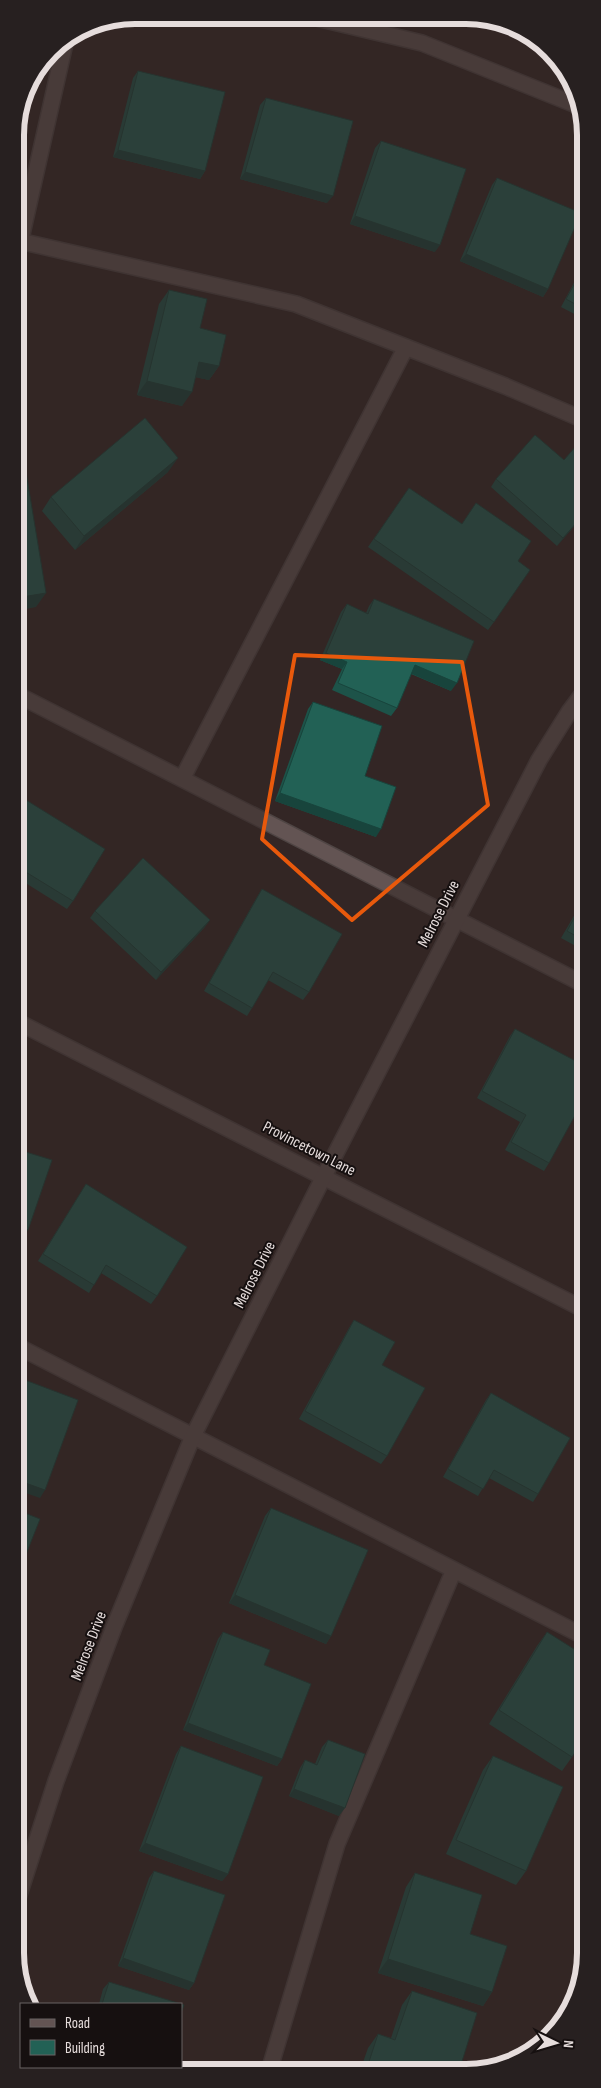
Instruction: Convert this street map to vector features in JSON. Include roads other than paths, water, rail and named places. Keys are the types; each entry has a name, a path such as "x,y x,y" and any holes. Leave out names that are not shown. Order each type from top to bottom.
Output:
{"street":[{"path":"342,24 422,43 572,103"},
{"path":"24,215 63,50"},
{"path":"24,241 296,304 505,386 577,417"},
{"path":"182,779 406,347"},
{"path":"24,698 577,981"},
{"name":"Melrose Drive","path":"24,1879 56,1781 114,1627 193,1436 324,1176 539,760 577,701"},
{"name":"Provincetown Lane","path":"24,1025 577,1306"},
{"path":"24,1350 577,1633"},
{"path":"271,2064 337,1844 454,1570"}]}
